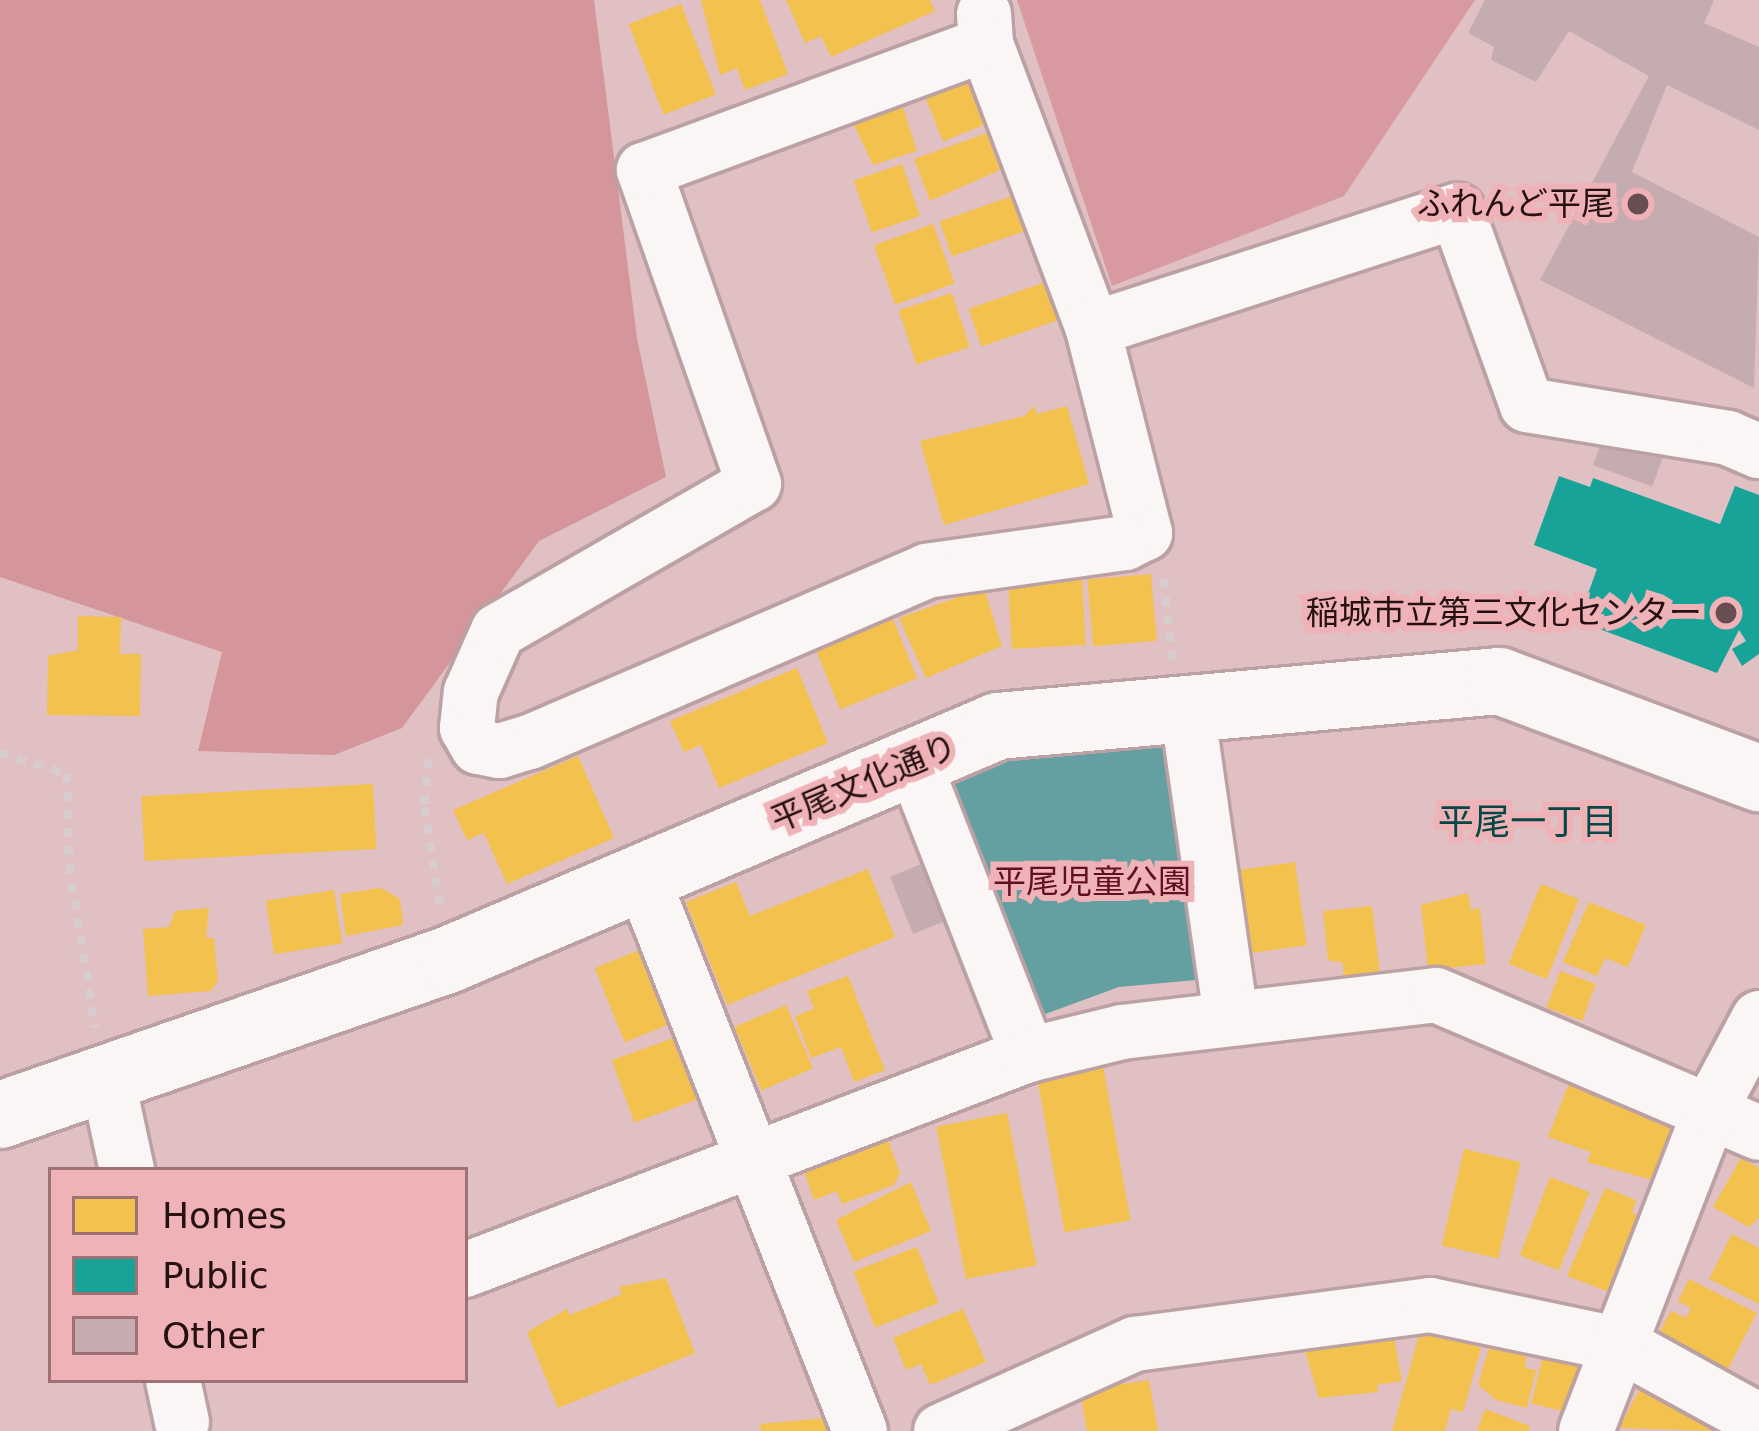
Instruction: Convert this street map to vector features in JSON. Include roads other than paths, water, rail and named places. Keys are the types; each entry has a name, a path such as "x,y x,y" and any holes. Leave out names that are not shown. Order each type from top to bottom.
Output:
{"street":[{"path":"985,29 1093,329 1145,533 1125,543 927,571 529,742 499,752 478,747 467,728 471,692 498,631 754,484 644,170 985,29"},
{"path":"1093,329 1457,211 1527,405 1728,438 1759,451"},
{"name":"平尾文化通り","path":"0,1115 108,1082 450,959 998,726 1499,681 1759,778"},
{"path":"1182,709 1231,1017"},
{"path":"913,761 1028,1055"},
{"path":"642,877 860,1431"},
{"path":"468,1269 1028,1055 1231,1017 1436,995 1711,1108 1759,1133"},
{"path":"1586,1431 1711,1108 1759,1018"},
{"path":"108,1082 127,1167"},
{"path":"940,1431 1135,1344 1430,1305 1621,1345 1759,1420"}],"water":[{"name":"平尾児童公園","path":"1172,732 1207,979 1119,987 1037,1017 939,774 975,760"}],"place":[{"name":"ふれんど平尾","path":"1638,204"},
{"name":"稲城市立第三文化センター","path":"1726,613"}],"district":[{"name":"平尾一丁目","path":"1528,822"}]}
